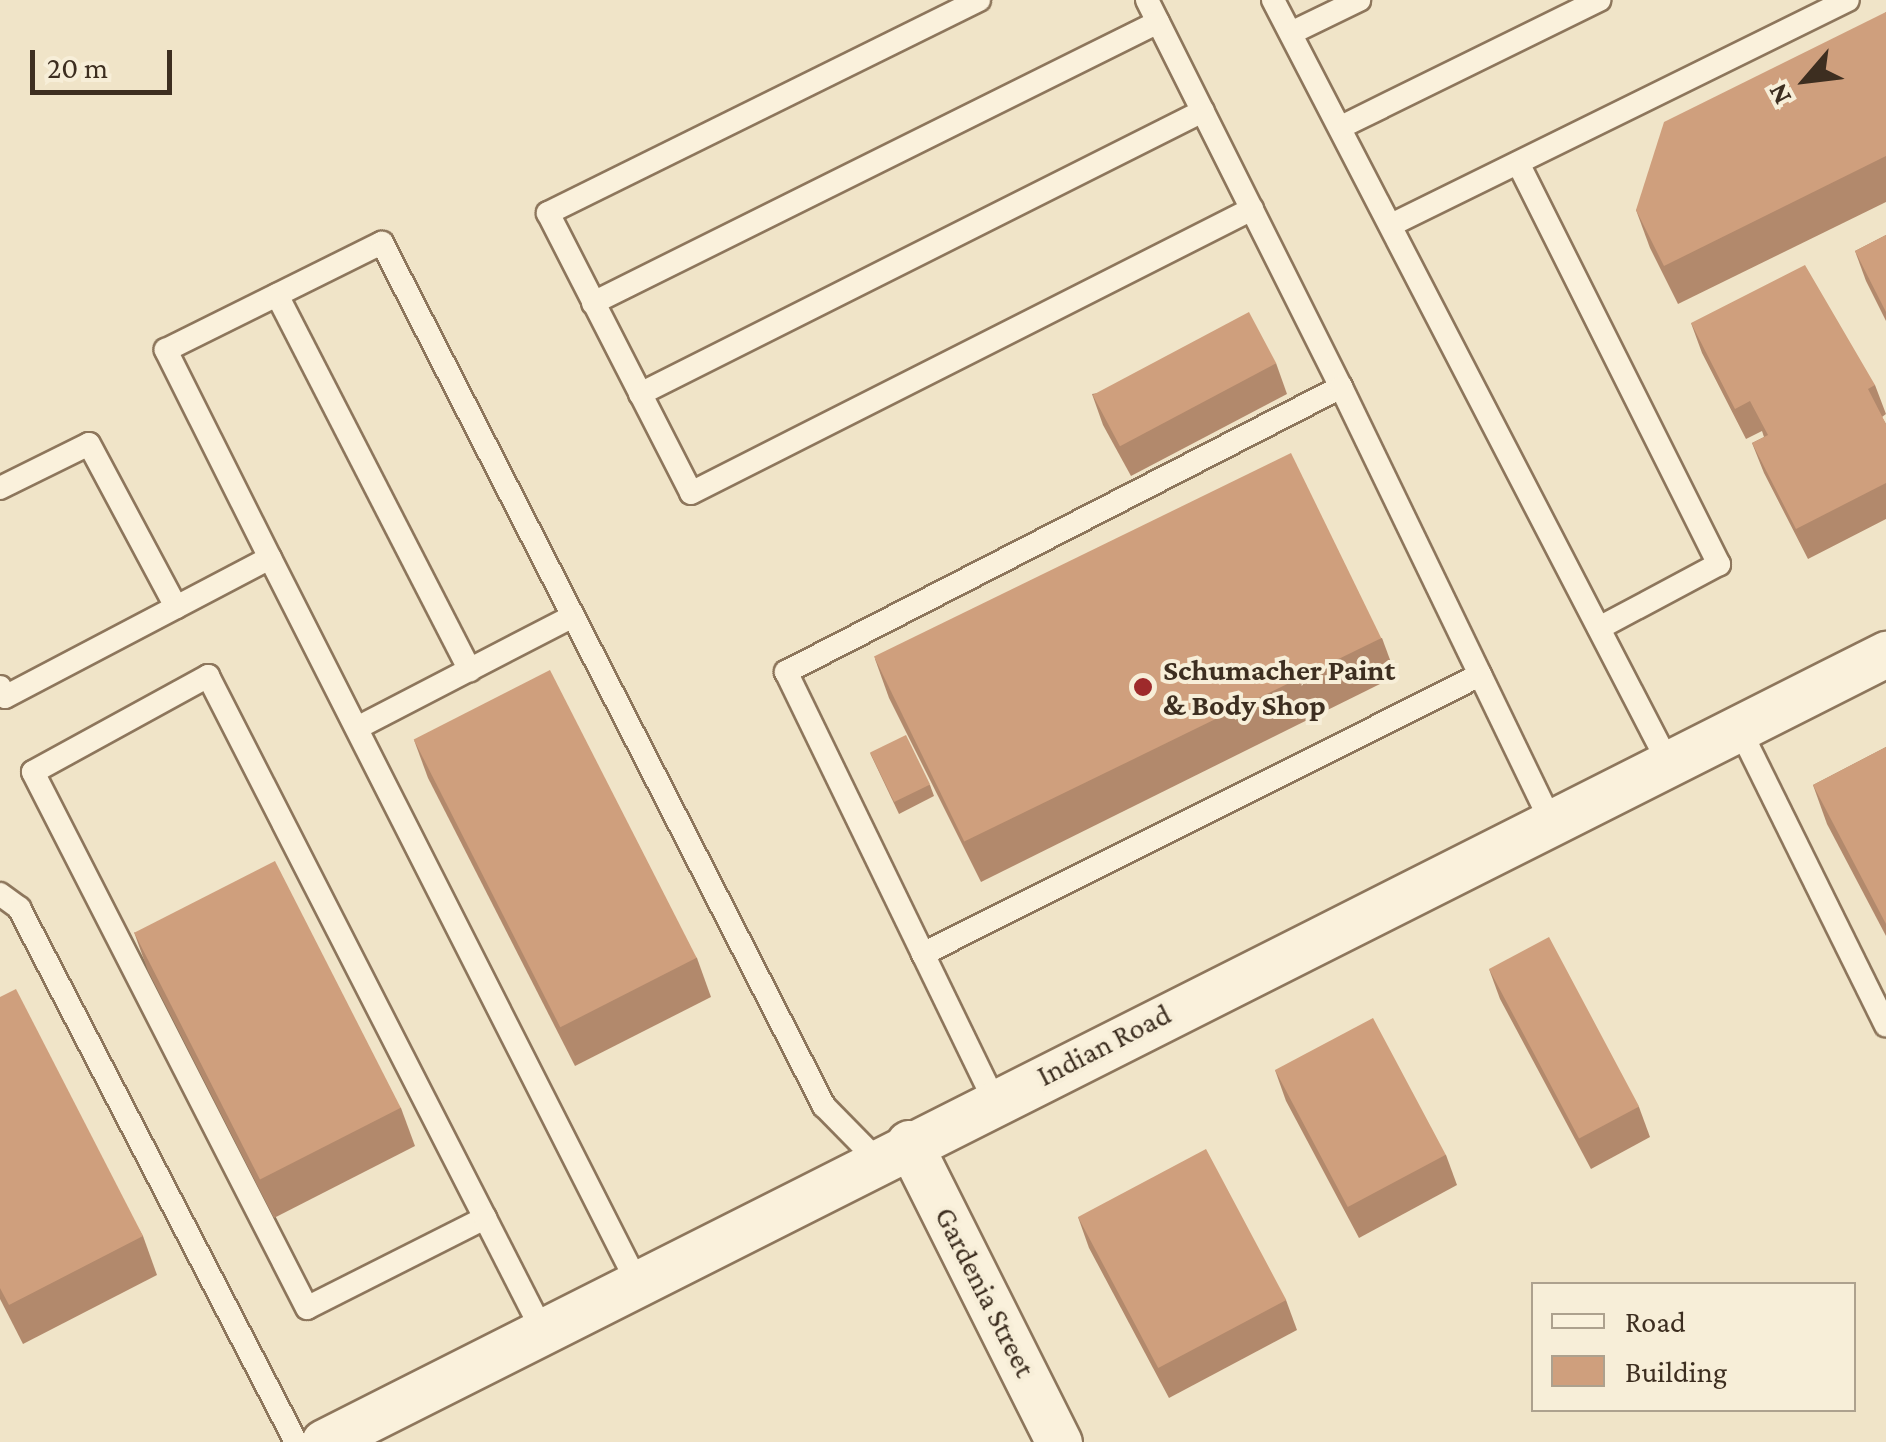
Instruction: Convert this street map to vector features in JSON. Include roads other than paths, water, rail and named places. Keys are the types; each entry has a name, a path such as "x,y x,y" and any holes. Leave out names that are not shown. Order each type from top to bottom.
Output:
{"street":[{"name":"Indian Road","path":"324,1442 892,1151 1886,654"},
{"name":"Gardenia Street","path":"892,1151 1060,1442"}],"lane":[{"path":"979,0 548,213 690,493 1252,209"},
{"path":"1147,0 1341,387 1550,821"},
{"path":"1273,0 1668,762"},
{"path":"1291,33 1359,0"},
{"path":"1341,128 1599,0"},
{"path":"1391,225 1848,0"},
{"path":"593,303 1158,22"},
{"path":"640,394 1203,112"},
{"path":"1518,163 1718,564 1598,628"},
{"path":"636,1282 166,350 382,243 824,1106 892,1151"},
{"path":"277,295 470,670"},
{"path":"994,1100 786,672 1341,387"},
{"path":"0,488 89,444 176,607"},
{"path":"0,687 5,697 270,558"},
{"path":"356,728 573,616"},
{"path":"923,954 1480,675"},
{"path":"485,1218 307,1308 33,772 208,676 485,1218 542,1330"},
{"path":"1738,726 1886,1025"},
{"path":"0,894 20,908 296,1442"}],"place":[{"name":"Schumacher Paint & Body Shop","path":"1143,687"}]}
